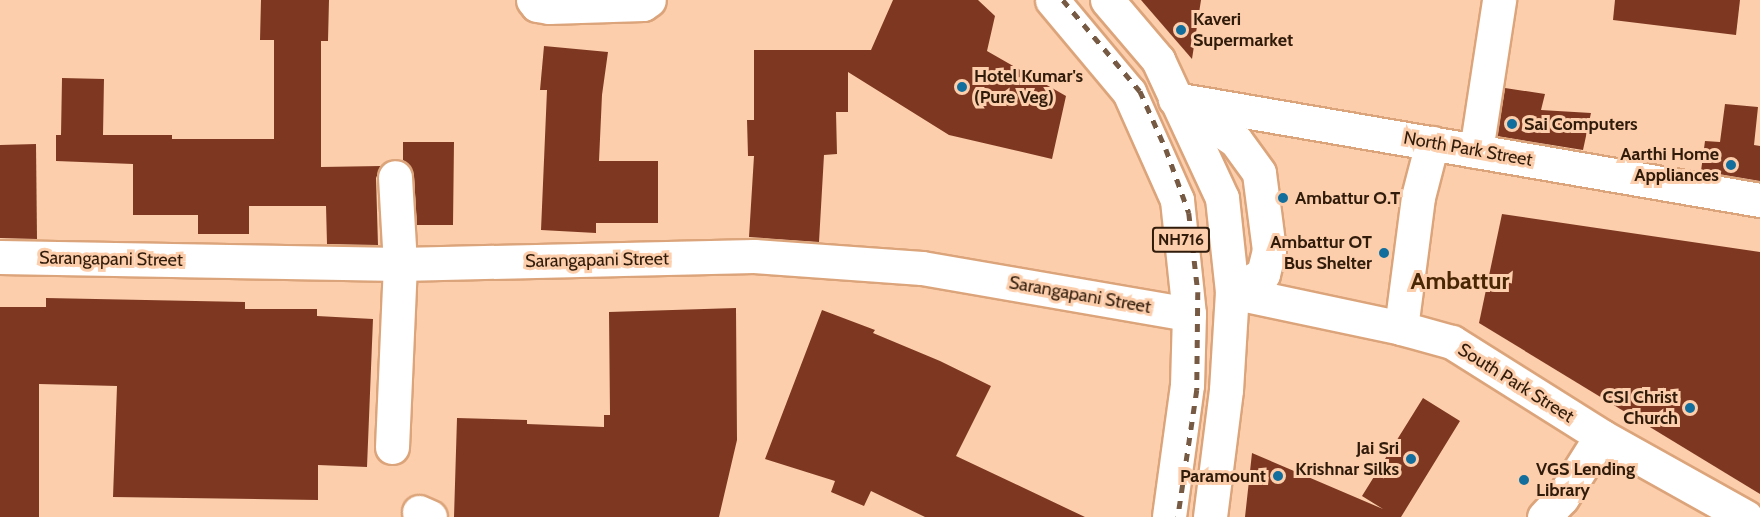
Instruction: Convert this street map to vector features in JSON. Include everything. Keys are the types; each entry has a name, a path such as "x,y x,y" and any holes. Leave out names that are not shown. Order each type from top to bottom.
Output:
{"main road":[{"path":"533,0 537,5 549,7 643,4 649,0"},
{"name":"NH716","path":"1052,0 1129,92 1177,200 1189,314 1187,385 1170,517"},
{"name":"NH716","path":"1107,0 1158,60 1222,198 1232,292 1226,390 1210,517"},
{"path":"1476,150 1499,0"},
{"path":"1175,99 1236,141 1259,173 1269,250 1263,274 1232,292"},
{"name":"North Park Street","path":"1175,99 1760,200"},
{"path":"1401,328 1418,196 1432,143"},
{"path":"392,447 400,264 395,177"},
{"name":"Sarangapani Street","path":"0,257 400,264 754,256 921,267 1189,314"},
{"name":"South Park Street","path":"1232,292 1401,328 1452,342 1601,436 1746,517"},
{"path":"1544,517 1562,498 1601,436"}],"building":[{"path":"261,0 329,0 328,41 321,41 321,167 381,166 376,178 378,245 327,244 326,206 249,206 249,234 198,234 198,215 133,215 133,164 56,161 56,135 61,135 62,78 104,79 103,135 172,135 172,139 274,139 274,40 260,40"},
{"path":"893,0 978,0 995,16 987,51 1066,96 1052,159 949,135 848,72 848,112 836,112 837,154 824,155 819,242 749,237 754,156 748,156 747,120 754,120 754,50 871,50"},
{"name":"Kaveri Supermarket","path":"1141,0 1201,0 1192,59"},
{"path":"1615,0 1740,0 1736,35 1613,20"},
{"path":"544,46 608,52 602,95 599,161 658,161 658,223 596,223 596,233 541,230 547,90 540,90"},
{"path":"1505,88 1545,94 1541,110 1591,113 1583,150 1497,136"},
{"name":"Aarthi Home Appliances","path":"1725,104 1758,107 1754,145 1760,146 1760,181 1701,171 1705,141 1720,142"},
{"path":"403,142 454,142 453,225 417,225 414,176 410,166 403,160"},
{"path":"36,144 37,239 0,238 0,145"},
{"name":"CSI Christ Church","path":"1502,214 1760,252 1760,494 1479,323"},
{"path":"46,298 245,302 245,309 317,309 317,316 373,319 367,467 318,465 318,500 113,497 117,386 39,384 39,517 0,517 0,307 46,307"},
{"path":"736,308 737,440 719,517 454,517 457,418 527,420 527,424 604,427 604,415 610,415 609,312"},
{"path":"822,310 875,330 873,333 940,361 991,386 956,456 1085,517 925,517 871,491 864,506 831,492 835,481 765,459"},
{"path":"1423,398 1460,421 1401,517 1245,517 1252,453 1383,509 1362,496"}],"railway":[{"path":"1063,0 1140,91 1166,149 1189,213 1198,292 1197,390 1178,517"}],"place":[{"name":"Kaveri Supermarket","path":"1181,30"},
{"name":"Hotel Kumar's (Pure Veg)","path":"962,87"},
{"name":"Sai Computers","path":"1512,124"},
{"name":"Aarthi Home Appliances","path":"1731,165"},
{"name":"Ambattur O.T","path":"1283,198"},
{"name":"Ambattur OT Bus Shelter","path":"1384,253"},
{"name":"CSI Christ Church","path":"1690,408"},
{"name":"Jai Sri Krishnar Silks","path":"1411,459"},
{"name":"Paramount","path":"1278,476"},
{"name":"VGS Lending Library","path":"1524,480"}],"district":[{"name":"Ambattur","path":"1460,281"}]}
